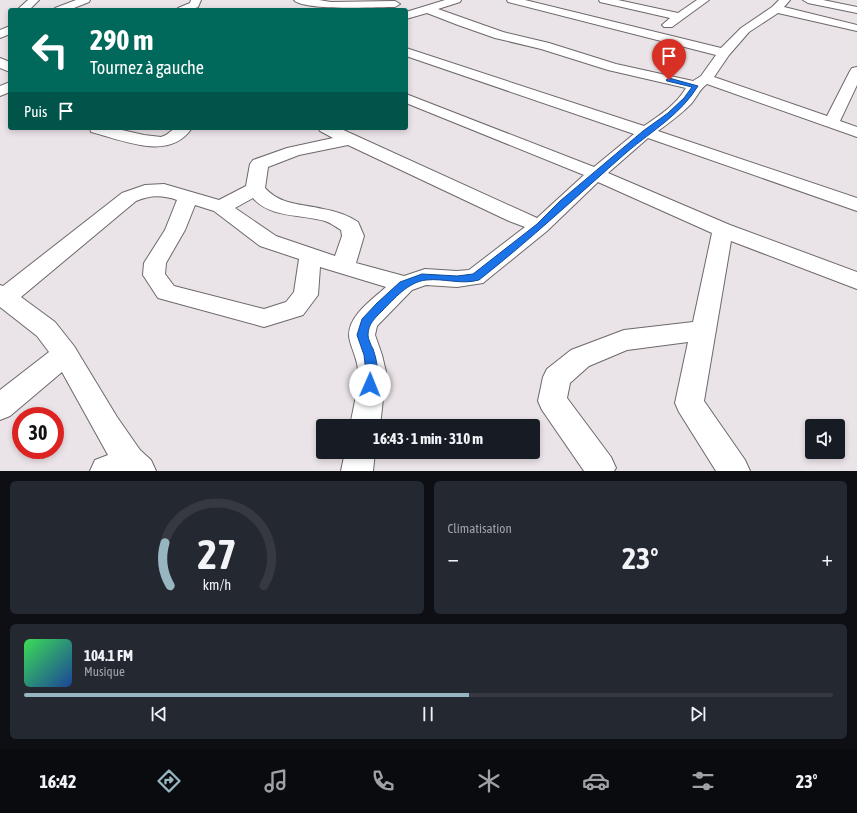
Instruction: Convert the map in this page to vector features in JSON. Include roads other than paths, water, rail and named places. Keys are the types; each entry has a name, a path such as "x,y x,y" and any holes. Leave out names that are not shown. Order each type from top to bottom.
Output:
{"street":[{"path":"24,8 34,0"},
{"path":"64,8 85,0"},
{"path":"187,8 194,5 196,0"},
{"path":"298,0 331,5 391,2 400,8"},
{"path":"410,14 456,0"},
{"path":"512,0 527,1 724,53"},
{"path":"604,0 679,17"},
{"path":"652,35 704,0"},
{"path":"366,419 372,372 369,355 362,335 366,322 404,284 425,277 457,279 475,277 540,226 596,174 645,133 670,115 687,99 724,53 745,30 776,9 785,0"},
{"path":"808,0 857,10"},
{"path":"427,8 462,23 499,35 544,46 613,67 701,83 831,122 857,132"},
{"path":"776,9 857,28"},
{"path":"408,54 550,99 857,205"},
{"path":"831,122 857,71"},
{"path":"0,94 8,88"},
{"path":"408,99 596,174 723,230 853,283"},
{"path":"101,130 156,143 167,141 181,130"},
{"path":"330,130 516,217 540,226"},
{"path":"343,267 353,236 350,227 332,217 293,211 282,207 261,198 255,189 260,164 273,158 316,146 352,140"},
{"path":"221,207 255,189"},
{"path":"125,468 107,426 65,354 46,330 3,296 128,197 146,191 164,190 221,207 268,241 343,267 404,284"},
{"path":"188,197 175,230 155,263 154,275 166,292 264,318 294,308 306,295 310,256"},
{"path":"723,230 688,404 734,471"},
{"path":"600,468 552,401 557,377 580,358 624,340 703,330"},
{"path":"0,407 65,354"},
{"path":"357,471 359,459"}]}
